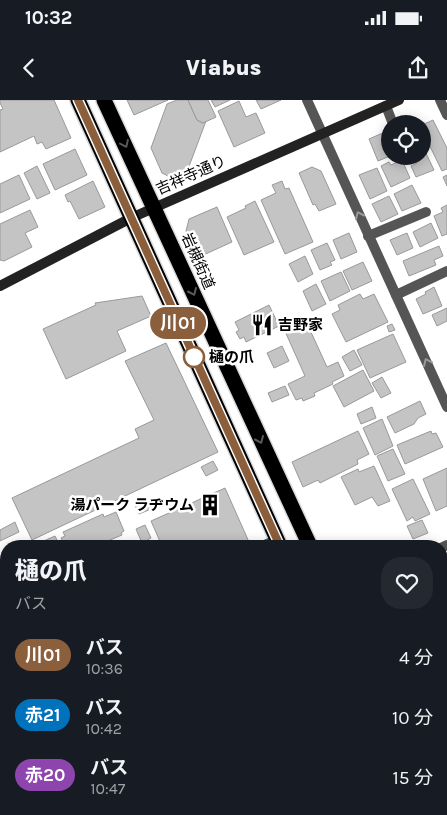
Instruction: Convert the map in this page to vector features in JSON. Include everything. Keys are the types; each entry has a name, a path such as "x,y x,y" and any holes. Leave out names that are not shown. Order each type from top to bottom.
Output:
{"highway":[{"path":"78,100 277,540"},
{"name":"岩槻街道","path":"104,100 307,540"}],"street":[{"path":"307,100 447,406"},
{"name":"吉祥寺通り","path":"0,286 131,218 399,100"},
{"path":"440,100 447,115"},
{"path":"386,106 390,115"},
{"path":"368,236 426,212"},
{"path":"396,295 447,271"}],"building":[{"path":"0,100 54,100 71,138 46,149 42,142 37,144 34,136 0,152 0,110 3,109"},
{"path":"127,100 168,100 134,115"},
{"path":"177,100 188,100 197,120 203,123 206,121 188,169 170,177 162,173 151,148 167,104"},
{"path":"188,100 208,100 216,117 203,123 197,120"},
{"path":"211,100 230,100 215,107"},
{"path":"256,100 281,100 261,109"},
{"path":"239,101 246,117 256,113 265,133 234,147 218,111"},
{"path":"433,120 447,148 447,169 442,171 431,148 431,121"},
{"path":"381,134 381,160 378,161 369,139"},
{"path":"75,149 87,175 55,190 43,164"},
{"path":"431,164 434,170 416,177 411,166"},
{"path":"404,165 410,178 391,187 381,166"},
{"path":"37,166 50,193 37,199 24,173"},
{"path":"312,167 321,171 336,204 319,211 315,204 313,205 299,173"},
{"path":"377,168 387,191 370,199 359,175"},
{"path":"19,175 30,199 0,213 0,184"},
{"path":"447,175 447,186 443,177"},
{"path":"93,181 105,207 79,219 65,195"},
{"path":"282,181 285,189 289,188 313,242 285,254 261,200 276,193 272,185"},
{"path":"412,185 421,203 402,211 394,194"},
{"path":"389,196 398,214 381,222 372,204"},
{"path":"255,201 274,242 244,255 227,217 246,208 245,206"},
{"path":"447,205 447,234 442,236 434,216 443,212 441,208"},
{"path":"217,207 232,242 199,257 186,231 189,219"},
{"path":"30,210 38,227 25,233 32,247 4,261 0,260 0,224"},
{"path":"431,223 438,238 420,247 413,232"},
{"path":"349,233 357,252 341,259 333,240"},
{"path":"407,233 413,248 397,255 390,240"},
{"path":"327,243 335,260 330,262 332,265 320,270 311,250"},
{"path":"439,246 443,256 434,260 436,265 409,276 403,261"},
{"path":"305,256 313,274 298,282 289,264"},
{"path":"363,262 372,281 352,290 343,271"},
{"path":"341,272 350,291 330,301 321,281"},
{"path":"316,284 326,304 312,311 303,291"},
{"path":"434,287 442,306 423,314 416,299"},
{"path":"360,294 363,299 374,294 388,322 346,342 332,314 340,310 338,305"},
{"path":"142,296 151,316 117,331 126,351 66,379 43,329 96,305 95,303"},
{"path":"269,305 279,326 246,342 244,337 240,339 236,332 239,330 235,322"},
{"path":"447,308 447,321 437,326 432,315"},
{"path":"305,319 327,367 338,362 344,376 332,382 333,384 314,393 315,396 303,401 302,398 296,400 288,384 305,376 284,329"},
{"path":"392,324 395,330 389,332 387,326"},
{"path":"393,334 406,362 370,378 357,350"},
{"path":"166,343 218,452 32,540 12,498 139,438 135,429 154,420 125,361"},
{"path":"282,346 289,361 274,368 267,353"},
{"path":"354,350 362,365 350,371 342,357"},
{"path":"363,370 374,391 344,407 333,386"},
{"path":"382,377 391,393 381,398 372,383"},
{"path":"285,386 289,395 272,402 268,393"},
{"path":"420,401 426,414 418,418 414,424 395,433 387,417"},
{"path":"372,407 376,418 361,424 357,414"},
{"path":"382,419 393,446 375,455 363,428"},
{"path":"358,431 369,454 357,460 358,464 320,483 318,480 303,487 292,462"},
{"path":"431,431 432,434 436,433 443,447 405,464 397,445"},
{"path":"393,449 405,474 388,481 377,456"},
{"path":"213,461 218,470 206,476 201,467"},
{"path":"374,466 390,501 378,506 372,497 355,505 341,477 358,469 359,472"},
{"path":"447,468 447,506 436,511 423,479"},
{"path":"413,479 430,514 415,521 413,517 407,521 392,489"},
{"name":"湯パーク ラヂウム","path":"225,488 248,540 159,540 151,521"},
{"path":"146,498 151,509 139,514 134,503"},
{"path":"116,512 124,531 121,533 122,535 110,540 62,540 61,538 65,536 63,532 103,514 104,517"},
{"path":"422,520 428,533 413,539 407,526"},
{"path":"15,522 19,532 0,540 0,530"},
{"path":"145,525 151,538 141,540 136,529"},
{"path":"55,536 57,540 46,540"}],"bus line":[{"name":"川01","path":"78,100 277,540"}],"place":[{"name":"吉野家","path":"262,325"},
{"name":"樋の爪","path":"194,357"},
{"name":"湯パーク ラヂウム","path":"210,505"}]}
